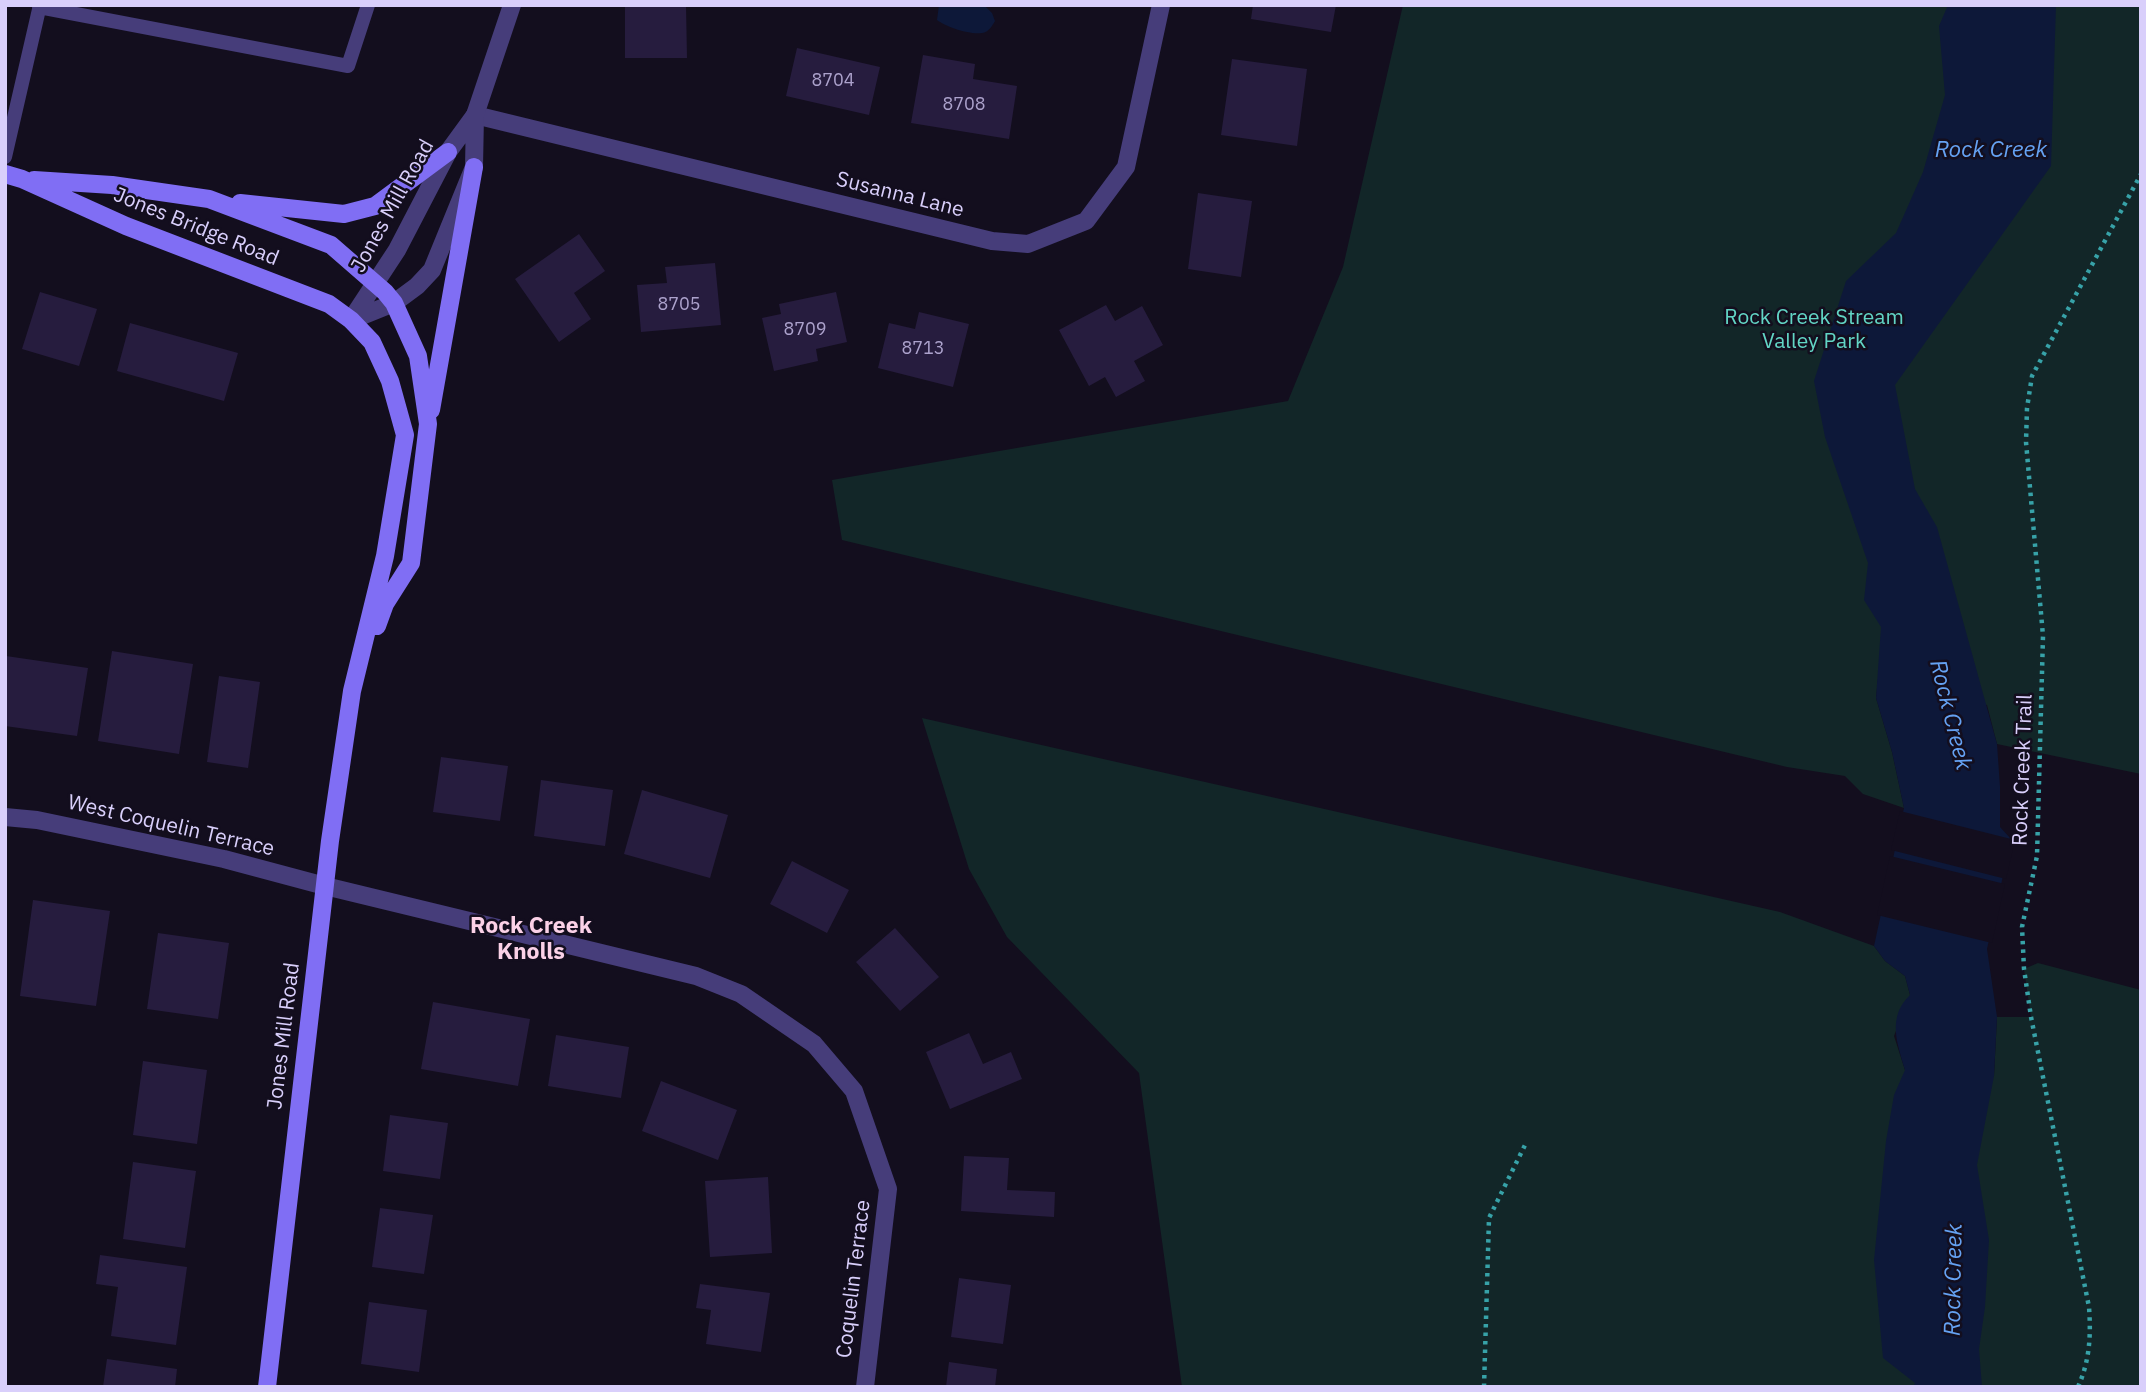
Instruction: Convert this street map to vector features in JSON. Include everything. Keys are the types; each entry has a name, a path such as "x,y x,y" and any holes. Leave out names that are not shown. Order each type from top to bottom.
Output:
{"main road":[{"path":"209,199 344,214 375,206 449,152"},
{"path":"428,424 474,167"},
{"name":"Jones Bridge Road","path":"13,176 111,185 209,199 331,246 385,293"},
{"name":"Jones Bridge Road","path":"13,176 126,226 329,304 351,320"},
{"name":"Jones Mill Road","path":"352,691 386,604 411,563 428,424 418,356 385,293"},
{"name":"Jones Mill Road","path":"267,1387 325,886 352,691 384,556 405,435 390,381 372,342 351,320"}],"street":[{"name":"Jones Mill Road","path":"351,320 385,293 397,250 449,152 475,115 512,5"},
{"name":"Susanna Lane","path":"475,115 992,241 1028,244 1086,221 1126,167 1161,5"},
{"name":"Jones Mill Road","path":"351,320 385,293 417,286 432,270 474,167 475,115"},
{"name":"West Coquelin Terrace","path":"5,817 37,820 224,859 325,886"},
{"name":"Coquelin Terrace","path":"325,886 696,976 741,994 814,1044 854,1091 888,1189 865,1387"}],"lane":[{"path":"5,157 39,6 348,66 368,5"}],"path":[{"name":"Rock Creek Trail","path":"2078,1387 2085,1371 2091,1339 2089,1307 2031,1017 2022,928 2037,856 2043,636 2026,442 2027,408 2032,376 2141,174"},
{"path":"1485,1387 1489,1218 1527,1141"}],"green space":[{"name":"Rock Creek Stream Valley Park","path":"1403,5 2141,5 2141,774 1997,744 1987,705 1878,679 1876,698 1892,752 1904,808 1863,794 1845,776 1787,767 842,540 832,480 1288,401 1343,267"},
{"path":"922,718 1780,912 1874,946 1885,961 1905,976 1910,995 1894,1036 1905,1070 1994,1076 1997,1017 2031,1017 2024,969 2038,963 2141,990 2141,1387 1182,1387 1139,1073 1007,937 969,869"}],"water":[{"path":"939,5 985,6 995,21 982,33 958,30 937,20"},
{"name":"Rock Creek","path":"1948,5 2056,5 2051,166 1895,385 1915,489 1937,527 1997,744 2000,827 2011,839 1987,949 1997,1017 1994,1076 1977,1165 1989,1240 1985,1307 1979,1349 1982,1387 1913,1387 1915,1383 1883,1358 1874,1260 1886,1141 1894,1095 1905,1070 1897,1040 1896,1021 1898,1012 1910,995 1905,976 1885,961 1874,946 1904,808 1892,752 1876,698 1881,627 1864,600 1868,563 1825,437 1814,381 1846,281 1896,233 1923,172 1945,95 1939,26"}],"pier":[{"path":"1900,811 2015,840 2006,879 1891,850"},
{"path":"1890,856 2005,884 1992,943 1877,915"}],"building":[{"path":"625,5 686,5 687,58 625,58"},
{"path":"1253,5 1336,5 1331,32 1251,19"},
{"path":"797,48 880,67 869,115 786,96"},
{"path":"923,55 975,64 973,79 1017,86 1009,139 911,123"},
{"path":"1232,59 1307,69 1297,146 1221,135"},
{"path":"1198,193 1252,201 1241,277 1188,269"},
{"path":"579,234 605,271 574,293 591,319 559,342 515,279"},
{"path":"715,263 721,325 641,332 637,285 667,283 665,267"},
{"path":"40,292 97,309 79,366 22,349"},
{"path":"836,292 847,342 816,349 818,361 774,371 762,318 781,314 779,304"},
{"path":"1106,305 1115,321 1142,306 1163,345 1134,361 1145,381 1116,397 1105,377 1089,386 1059,330"},
{"path":"919,312 969,324 953,387 878,368 889,323 915,329"},
{"path":"130,323 238,353 224,401 117,371"},
{"path":"112,651 193,664 179,754 98,741"},
{"path":"6,656 88,668 77,736 5,726"},
{"path":"219,676 260,682 248,768 207,762"},
{"path":"441,757 508,766 500,821 433,812"},
{"path":"541,780 613,790 605,846 534,836"},
{"path":"642,790 728,815 710,878 624,854"},
{"path":"792,861 849,890 827,933 770,904"},
{"path":"33,900 110,911 96,1006 20,996"},
{"path":"895,928 939,977 900,1011 856,962"},
{"path":"158,933 229,943 218,1019 147,1009"},
{"path":"433,1002 530,1019 518,1086 421,1069"},
{"path":"969,1033 983,1064 1011,1052 1022,1079 950,1109 926,1052"},
{"path":"556,1035 629,1047 621,1098 548,1086"},
{"path":"143,1061 207,1070 197,1144 133,1135"},
{"path":"661,1081 737,1110 718,1160 642,1131"},
{"path":"390,1115 448,1123 440,1179 383,1171"},
{"path":"964,1156 1009,1158 1007,1190 1055,1192 1054,1217 961,1211"},
{"path":"133,1162 196,1171 185,1248 123,1239"},
{"path":"768,1177 772,1253 710,1257 705,1181"},
{"path":"380,1208 433,1215 424,1274 372,1267"},
{"path":"100,1255 187,1267 176,1345 111,1336 118,1287 96,1284"},
{"path":"959,1278 1011,1285 1003,1344 951,1337"},
{"path":"700,1284 770,1293 761,1352 706,1344 711,1310 696,1308"},
{"path":"369,1302 427,1310 419,1372 361,1364"},
{"path":"107,1359 177,1369 175,1387 103,1387"},
{"path":"949,1362 997,1369 995,1387 946,1387"}],"district":[{"name":"Rock Creek Knolls","path":"531,939"}]}
